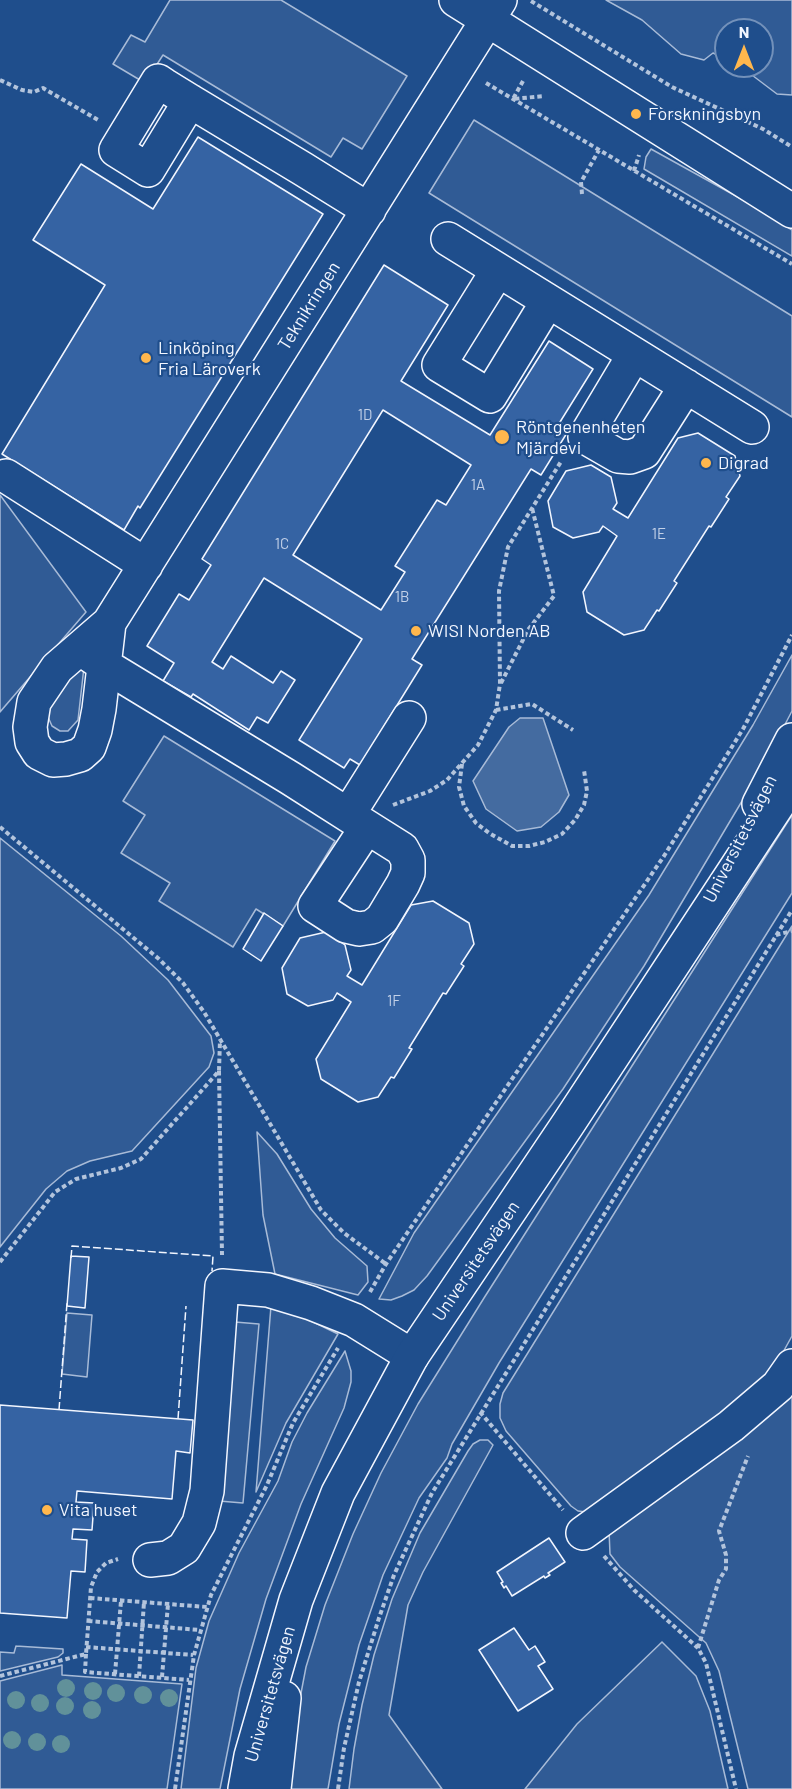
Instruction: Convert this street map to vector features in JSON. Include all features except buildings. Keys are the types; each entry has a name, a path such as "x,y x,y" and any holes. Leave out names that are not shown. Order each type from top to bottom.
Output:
{"main road":[{"path":"456,0 494,10 792,211"},
{"name":"Teknikringen","path":"358,821 92,657 109,623 494,10"},
{"path":"125,135 116,150 148,170 190,101 369,210"},
{"path":"448,239 752,427"},
{"path":"498,270 439,365 490,396 548,301"},
{"path":"634,355 585,437 618,456 630,457 644,452 686,386"},
{"path":"6,476 146,565"},
{"path":"358,821 409,718"},
{"name":"Universitetsvägen","path":"689,939 792,740"},
{"name":"Universitetsvägen","path":"245,1789 251,1756 296,1600 338,1493 412,1356 792,783"},
{"path":"150,1560 168,1558 184,1548 200,1523 207,1491 222,1286 268,1290 311,1303 354,1320 412,1356"},
{"path":"583,1533 731,1426 778,1386 792,1366"},
{"name":"Universitetsvägen","path":"274,1789 296,1600"}],"path":[{"path":"529,0 672,87 763,129 792,147"},
{"path":"458,66 792,264"},
{"path":"0,80 22,90 34,92 43,88 125,135"},
{"path":"582,194 581,182 600,150"},
{"path":"634,171 641,150"},
{"path":"358,821 381,809 430,791 447,780 478,745 496,710 500,684 500,591 508,547 573,445 585,437"},
{"path":"500,684 528,630 554,596 532,507"},
{"path":"175,1789 189,1680 207,1607 276,1466 293,1424 386,1264 664,856 743,729 792,635"},
{"path":"496,710 532,704 573,730"},
{"path":"462,764 459,788 464,806 476,823 512,846 529,846 562,834 575,820 584,805 587,791 585,770"},
{"path":"0,826 159,959 188,990 204,1012 321,1210 344,1233 386,1264"},
{"path":"338,1789 344,1748 359,1682 394,1575 432,1493 792,910"},
{"path":"776,935 792,931"},
{"path":"220,1039 222,1286"},
{"path":"0,1262 55,1192 75,1179 121,1168 141,1159 219,1071"},
{"path":"480,1412 634,1590 698,1648 706,1663 736,1789"},
{"path":"698,1648 720,1580 726,1569 726,1555 720,1531 751,1449"},
{"path":"150,1560 121,1558 106,1563 98,1572 91,1587 85,1672 189,1680"},
{"path":"90,1598 207,1607"},
{"path":"115,1674 121,1601"},
{"path":"139,1676 144,1602"},
{"path":"162,1677 168,1604"},
{"path":"88,1621 200,1630"},
{"path":"86,1647 194,1655"},
{"path":"0,1676 86,1654"}],"shaded area":[{"path":"170,0 281,0 407,76 362,149 343,138 331,157 163,55 145,83 113,64 131,35 145,42"},
{"path":"606,0 792,0 792,95 777,94 756,78 774,78 774,18 714,18 714,53 704,60 681,54 642,20"},
{"path":"474,120 792,316 792,417 429,193"},
{"path":"651,149 763,211 792,230 792,256 644,169 646,157"},
{"path":"0,495 86,612 0,712"},
{"path":"792,655 792,711 767,759 644,966 563,1089 427,1276 414,1290 402,1296 391,1300 379,1299 414,1233 649,895 753,725"},
{"path":"72,667 84,667 78,720 68,731 60,731 52,726 48,717 49,706"},
{"path":"520,718 543,718 569,795 559,812 541,827 517,831 486,809 473,781 509,727"},
{"path":"164,736 335,841 283,926 256,909 233,947 159,901 170,883 121,853 145,815 123,801"},
{"path":"792,815 792,893 499,1363 452,1444 447,1458 419,1498 383,1575 359,1645 339,1724 328,1789 285,1789 306,1667 325,1605 353,1534 381,1473 418,1404 484,1298"},
{"path":"0,838 121,936 168,980 211,1036 214,1053 209,1067 132,1151 90,1161 67,1171 46,1189 0,1247"},
{"path":"792,926 792,1336 777,1363 747,1396 586,1512 578,1511 571,1506 506,1431 500,1418 503,1393"},
{"path":"257,1132 277,1154 311,1209 335,1238 367,1266 368,1282 358,1295 275,1274 263,1215"},
{"path":"271,1306 299,1315 338,1334 286,1423 256,1492"},
{"path":"67,1313 92,1315 87,1377 62,1374"},
{"path":"235,1322 259,1324 243,1503 219,1501"},
{"path":"345,1351 351,1371 351,1382 344,1408 301,1504 266,1599 240,1689 220,1789 181,1789 196,1668 209,1621 239,1553 278,1481 292,1442"},
{"path":"792,1382 792,1789 748,1789 719,1671 706,1643 620,1567 610,1554 609,1530"},
{"path":"480,1440 488,1440 493,1445 423,1572 408,1605 389,1715 442,1789 349,1789 362,1705 374,1655 392,1599 420,1533 468,1451"},
{"path":"662,1642 696,1676 710,1711 728,1789 525,1789 577,1724"},
{"path":"16,1646 63,1649 63,1653 58,1657 0,1671 0,1652 14,1653"},
{"path":"62,1665 62,1675 182,1684 167,1789 0,1789 0,1681"}],"fence":[{"path":"71,1258 72,1246 213,1256 212,1271"},
{"path":"59,1410 67,1303"},
{"path":"178,1419 186,1306"}],"place":[{"name":"Forskningsbyn","path":"636,114"},
{"name":"Linköping Fria Läroverk","path":"146,358"},
{"name":"Röntgenenheten Mjärdevi","path":"502,437"},
{"name":"Digrad","path":"706,463"},
{"name":"WISI Norden AB","path":"416,631"},
{"name":"Vita huset","path":"47,1510"}]}
